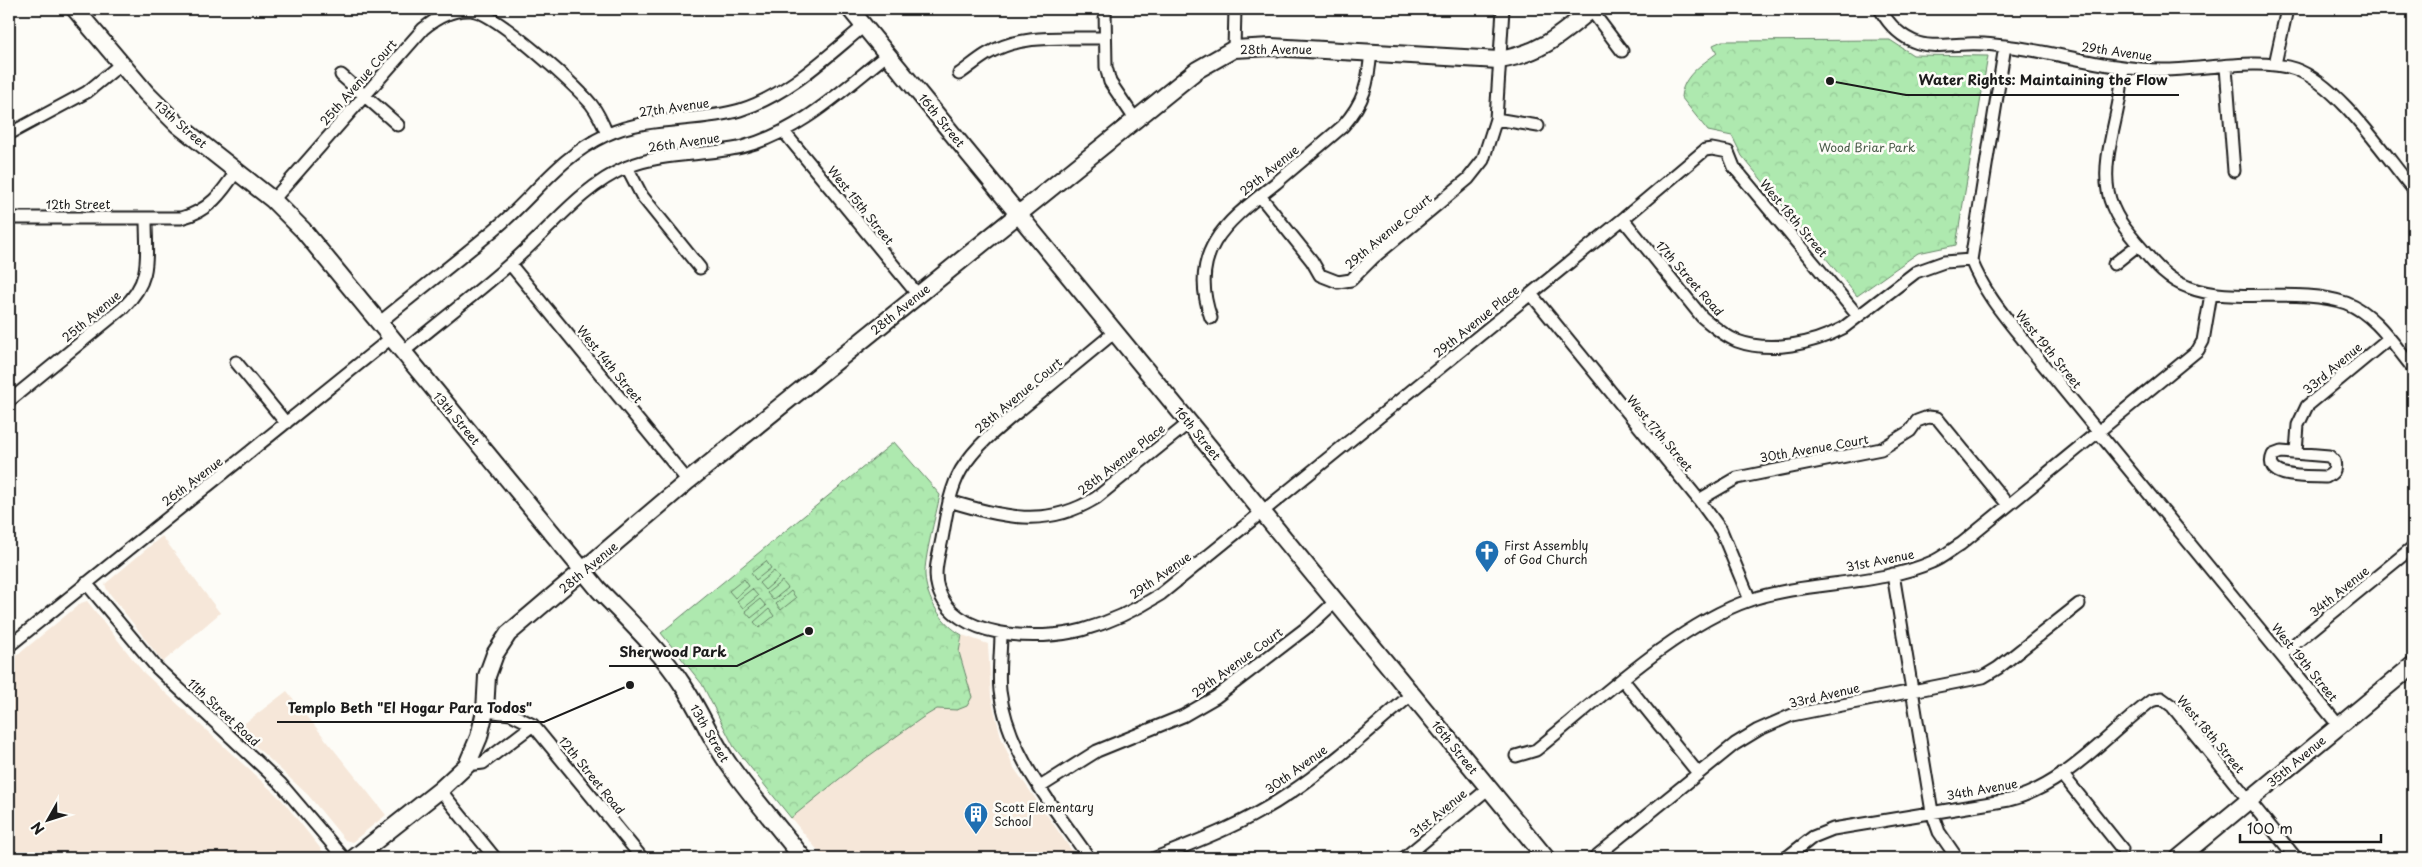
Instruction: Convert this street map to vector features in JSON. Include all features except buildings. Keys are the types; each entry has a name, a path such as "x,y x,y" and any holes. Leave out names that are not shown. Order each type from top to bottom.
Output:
{"street":[{"name":"13th Street","path":"75,9 121,64 178,125 273,200 303,230 583,570 670,668 684,688 715,745 730,767 803,858"},
{"name":"16th Street","path":"850,9 1546,858"},
{"path":"1105,9 1104,38 1106,67 1110,82 1135,119"},
{"path":"1234,49 1235,9"},
{"name":"29th Avenue Court","path":"1260,196 1312,261 1320,275 1338,282 1351,280 1373,258 1468,180 1483,160 1496,119 1504,9"},
{"name":"28th Avenue","path":"354,858 440,790 467,765 480,738 485,710 487,676 495,654 508,634 688,481 1197,70 1234,49 1272,47 1371,51 1499,60 1521,56 1541,48 1592,9 1622,51"},
{"path":"1858,316 1916,272 1944,262 1971,260 2005,46 1969,44 1946,46 1916,42 1890,25 1880,9"},
{"path":"2287,9 2274,64 2307,74 2329,90 2413,190"},
{"name":"25th Avenue Court","path":"273,200 431,22 441,15 452,12 472,10 480,12 497,22 575,88 592,105 608,134"},
{"name":"27th Avenue","path":"379,323 501,224 548,175 574,155 608,134 655,122 699,118 758,104 775,95 799,78 864,26"},
{"path":"959,74 988,54 1023,41 1041,38 1104,38"},
{"name":"29th Avenue","path":"2005,46 2122,66 2162,70 2274,64"},
{"name":"29th Avenue","path":"1211,318 1205,300 1203,281 1204,267 1213,243 1230,220 1343,126 1358,109 1369,81 1371,51"},
{"name":"26th Avenue","path":"403,352 539,239 574,201 593,186 627,167 666,157 704,154 742,147 784,132 802,122 888,54"},
{"path":"9,134 87,92 121,64"},
{"path":"2122,66 2119,103 2107,171 2108,190 2118,218 2138,245 2169,277 2188,288 2211,294 2308,296 2335,300 2358,308 2371,318 2413,368"},
{"path":"2226,67 2234,171"},
{"path":"341,74 398,124"},
{"path":"1496,119 1538,126"},
{"name":"West 15th Street","path":"784,132 918,295"},
{"name":"West 18th Street","path":"1705,150 1712,148 1728,152 1734,167 1858,316"},
{"name":"29th Avenue Place","path":"1262,512 1623,219 1705,150"},
{"path":"627,167 642,196 700,268"},
{"path":"146,218 181,218 200,212 217,197 237,170"},
{"name":"12th Street","path":"9,218 146,218"},
{"name":"25th Avenue","path":"9,401 123,308 140,290 146,270 146,218"},
{"name":"17th Street Road","path":"1623,219 1702,317 1716,329 1736,341 1760,346 1805,342 1831,334 1858,316"},
{"path":"2114,264 2138,245"},
{"name":"West 19th Street","path":"1971,260 1986,292 2339,726"},
{"name":"West 14th Street","path":"510,264 688,481"},
{"name":"West 17th Street","path":"1531,294 1699,500 1721,530 1750,600"},
{"name":"31st Avenue","path":"1516,756 1536,750 1660,650 1691,630 1750,600 1830,583 1893,574 1933,562 1961,544 2198,350 2203,341 2211,294"},
{"name":"28th Avenue Court","path":"1001,633 958,618 947,605 938,588 936,569 949,502 961,470 977,448 1116,332"},
{"name":"26th Avenue","path":"9,646 391,338"},
{"name":"33rd Avenue","path":"2296,452 2298,425 2307,406 2388,338"},
{"path":"236,362 286,423"},
{"name":"30th Avenue Court","path":"1699,500 1737,478 1881,449 1910,431 1917,421 1928,417 1937,418 2008,505"},
{"name":"28th Avenue Place","path":"949,502 1022,517 1047,518 1065,514 1096,498 1190,422"},
{"path":"2281,452 2296,452 2329,456 2334,461 2335,468 2332,474 2326,477 2279,474 2272,468 2271,461 2274,455 2281,452"},
{"name":"29th Avenue","path":"1001,633 1055,634 1081,630 1116,619 1161,594 1262,512"},
{"name":"34th Avenue","path":"2282,655 2413,547"},
{"path":"1893,574 1932,812 1939,832 1957,858"},
{"name":"11th Street Road","path":"86,583 158,668 281,784 344,858"},
{"name":"29th Avenue Court","path":"1040,787 1097,751 1183,716 1216,697 1310,625 1336,601"},
{"name":"33rd Avenue","path":"1594,858 1735,744 1758,730 1792,715 1983,677 1998,668 2079,604"},
{"path":"1001,633 1000,689 1006,719 1015,744 1040,787 1089,858"},
{"name":"35th Avenue","path":"2179,858 2413,665"},
{"path":"1623,680 1698,774"},
{"name":"30th Avenue","path":"1155,858 1245,820 1290,793 1412,694"},
{"name":"West 18th Street","path":"2161,698 2172,706 2296,858"},
{"name":"34th Avenue","path":"1786,858 1813,837 1833,829 2022,796 2045,786 2141,708 2151,701 2161,698"},
{"name":"12th Street Road","path":"485,710 511,714 533,725 642,858"},
{"path":"467,765 482,763 533,725"},
{"path":"2062,774 2122,849"},
{"name":"31st Avenue","path":"1404,858 1489,788"},
{"path":"440,790 495,858"}],"shaded area":[{"path":"162,536 220,613 163,662 107,590 105,584"},
{"path":"87,601 143,672 282,800 324,853 325,858 9,858 9,662 81,603"},
{"path":"962,635 988,644 991,697 1001,737 1014,768 1077,858 824,858 791,818 859,763 922,718 937,709 957,710 966,674 959,652"},
{"path":"287,691 386,815 352,842 345,840 308,795 237,729"}],"green space":[{"name":"Wood Briar Park","path":"1890,40 1913,55 1988,56 1956,245 1918,253 1857,296 1742,156 1732,136 1708,131 1681,97 1682,90 1689,77 1717,53 1713,45 1722,41"},
{"path":"894,442 940,495 926,558 926,584 936,610 948,624 962,635 959,652 972,697 967,706 957,710 937,709 922,718 859,763 791,818 734,747 702,684 661,633"},
{"path":"766,561 771,568 756,580 751,573"},
{"path":"774,571 779,578 765,590 759,583"},
{"path":"744,579 749,586 735,598 729,591"},
{"path":"782,581 788,588 773,600 767,593"},
{"path":"752,589 758,596 743,608 737,601"},
{"path":"791,591 796,598 781,610 776,604"},
{"path":"760,599 766,606 751,618 745,611"},
{"path":"769,609 774,616 759,628 754,622"}],"place":[{"name":"Water Rights: Maintaining the Flow","path":"1830,81"},
{"name":"First Assembly of God Church","path":"1487,573"},
{"name":"Sherwood Park","path":"809,631"},
{"name":"Templo Beth \"El Hogar Para Todos\"","path":"630,685"},
{"name":"Scott Elementary School","path":"976,835"}]}
